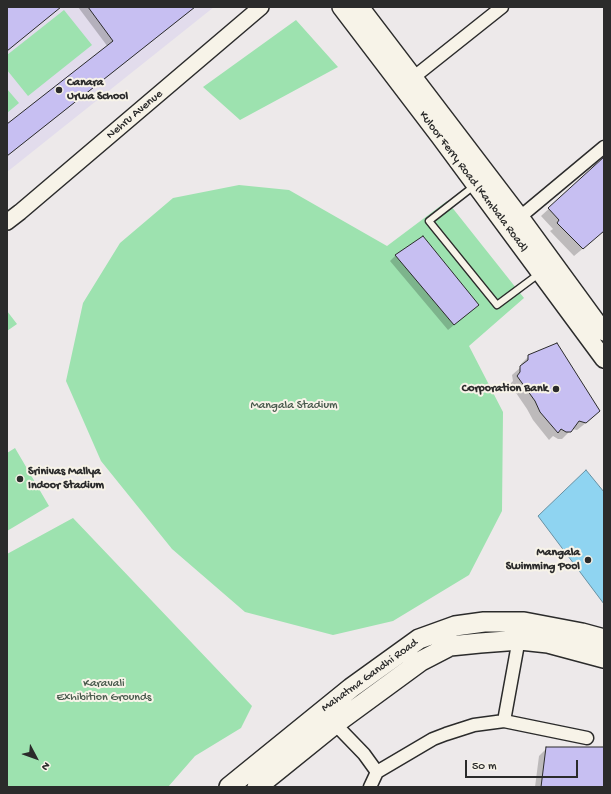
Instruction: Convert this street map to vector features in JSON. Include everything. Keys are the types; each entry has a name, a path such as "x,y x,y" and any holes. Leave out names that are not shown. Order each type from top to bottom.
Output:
{"main road":[{"name":"Kuloor Ferry Road (Kambala Road)","path":"341,7 604,359"},
{"name":"Kuloor Ferry Road (Kambala Road)","path":"360,7 520,217 604,332"},
{"name":"Mahatma Gandhi Road","path":"229,787 351,688 419,639 455,626 484,622 521,631 548,643 604,658"},
{"name":"Mahatma Gandhi Road","path":"257,787 335,724 421,661 450,646 480,643 521,631 582,633 604,639"}],"street":[{"name":"Nehru Avenue","path":"7,222 261,7"},
{"path":"414,76 502,7"},
{"path":"520,217 604,148"},
{"path":"504,720 521,631"},
{"path":"370,787 377,772 433,739 474,725 504,720 587,738"},
{"path":"335,724 364,754 377,772"}],"lane":[{"path":"475,185 429,221 496,305 540,273"}],"shaded area":[{"name":"Canara Urwa School","path":"7,7 214,7 7,172"}],"green space":[{"path":"64,10 92,45 28,96 7,70 7,55"},
{"path":"296,20 338,67 240,120 203,87"},
{"path":"7,89 19,103 7,113"},
{"name":"Mangala Stadium","path":"239,185 289,190 387,246 447,201 524,298 469,346 503,412 502,511 469,575 393,621 333,635 245,612 172,549 101,461 66,381 83,303 120,243 173,198"},
{"path":"7,311 17,324 7,331"},
{"name":"Srinivas Mallya Indoor Stadium","path":"15,448 49,506 7,531 7,453"},
{"name":"Karavali Exhibition Grounds","path":"73,518 252,706 241,728 195,756 168,787 7,787 7,554"}],"water":[{"name":"Mangala Swimming Pool","path":"586,470 604,492 604,604 538,516"}],"building":[{"path":"7,7 61,7 7,51"},
{"path":"88,7 195,7 7,156 7,124 113,41"},
{"path":"604,157 604,231 583,249 557,223 559,220 548,208"},
{"path":"423,236 479,305 454,325 395,255"},
{"name":"Corporation Bank","path":"557,343 600,411 586,423 579,421 571,432 566,432 561,429 558,433 540,412 535,401 517,376 520,372 520,366 528,360 528,355"},
{"path":"546,747 604,747 604,787 541,787"}],"place":[{"name":"Canara Urwa School","path":"59,90"},
{"name":"Corporation Bank","path":"556,389"},
{"name":"Srinivas Mallya Indoor Stadium","path":"20,479"},
{"name":"Mangala Swimming Pool","path":"588,560"}]}
